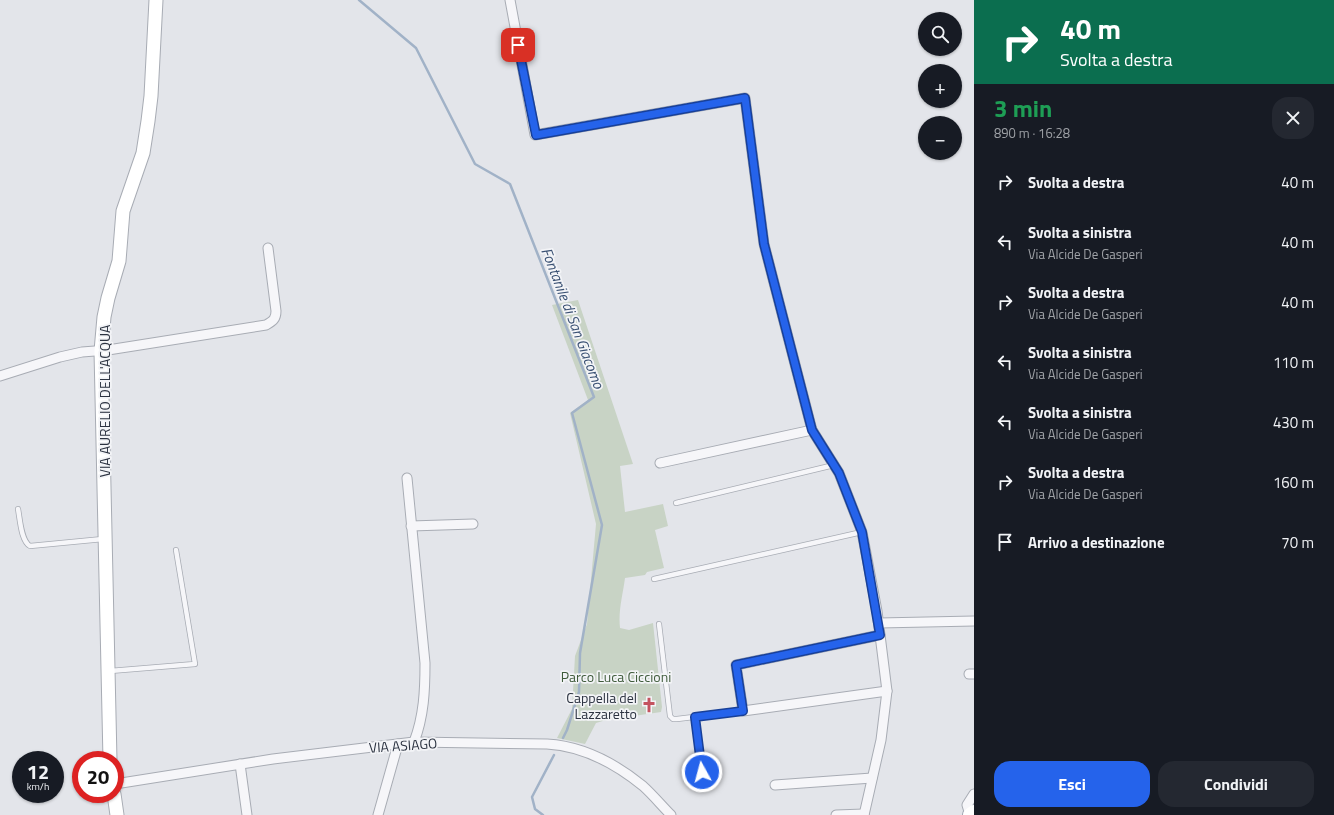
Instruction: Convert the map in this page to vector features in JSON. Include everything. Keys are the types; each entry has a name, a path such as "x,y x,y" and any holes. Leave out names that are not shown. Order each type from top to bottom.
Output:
{"main road":[{"path":"970,815 974,812"}],"street":[{"name":"VIA AURELIO DELL'ACQUA","path":"110,751 101,350 107,305 119,261 123,211 143,153 151,96 156,0"},
{"path":"510,0 536,135 745,98 764,244 812,430 839,473 862,532 879,623 887,691 881,740 864,815 836,815"},
{"path":"0,376 60,357 92,350 101,350 266,324 272,321 276,316 268,248"},
{"path":"660,463 812,430"},
{"path":"407,478 425,663 425,692 422,714 414,742"},
{"path":"411,526 473,524"},
{"path":"879,623 974,621"},
{"path":"880,635 736,665 743,711 887,691"},
{"name":"VIA ASIAGO","path":"124,783 281,758 414,742 547,744 569,746 591,755 626,774 643,787 668,814"},
{"path":"378,815 398,744"},
{"path":"240,764 248,815"},
{"path":"775,785 872,778"},
{"path":"970,815 966,805 974,794"},
{"path":"115,803 117,815"}],"lane":[{"path":"676,503 834,465"},
{"path":"18,509 24,538 26,544 30,546 106,539"},
{"path":"654,579 862,532"},
{"path":"108,671 195,664 176,550"},
{"path":"659,624 670,716 673,719 677,719 743,711"},
{"path":"695,717 703,786"}],"green space":[{"name":"Parco Luca Ciccioni","path":"578,300 633,464 620,466 625,512 663,504 668,526 655,530 664,568 647,572 645,575 625,578 620,615 620,628 629,630 653,623 662,707 661,712 606,720 596,723 585,744 557,738 572,709 575,656 587,624 596,524 570,413 588,400 552,305"}],"waterway":[{"name":"Fontanile di San Giacomo","path":"359,0 416,48 475,164 510,184 594,397 572,413 602,525 580,653 579,692 563,738"},
{"name":"Fontanile di San Giacomo","path":"543,815 535,809 532,797 554,755"}],"place":[{"name":"Cappella del Lazzaretto","path":"649,705"}],"route":[{"path":"518,45 536,135 745,98 764,244 812,430 839,473 862,532 880,635 736,665 743,711 695,717 702,772"}]}
